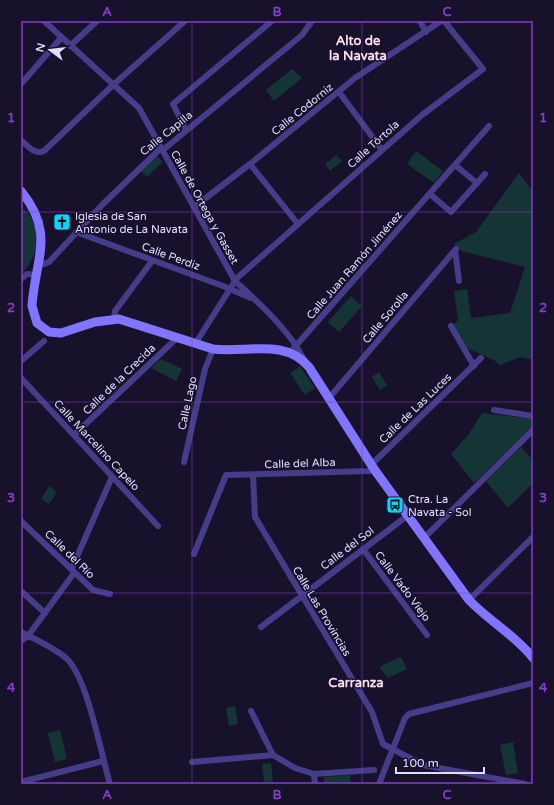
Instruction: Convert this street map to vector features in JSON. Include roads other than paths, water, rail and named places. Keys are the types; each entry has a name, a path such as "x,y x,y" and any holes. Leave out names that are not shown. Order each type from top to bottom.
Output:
{"main road":[{"path":"21,192 33,208 42,234 32,311 37,323 46,330 61,333 95,322 114,319 130,322 213,349 228,350 271,348 293,350 305,362 373,467 468,600 480,612 514,638 533,658"}],"street":[{"name":"Calle de Ortega y Gasset","path":"44,21 139,108 235,281"},
{"path":"70,46 97,21"},
{"path":"21,140 35,152 39,153 44,151 113,85 185,21"},
{"path":"186,130 173,104 272,21"},
{"name":"Calle Capilla","path":"39,263 44,264 49,262 76,232 159,150 163,150 302,35 312,21"},
{"path":"420,21 426,32"},
{"name":"Calle Codorniz","path":"194,207 250,164 355,78 426,32 440,21"},
{"name":"Calle Tórtola","path":"195,344 235,281 422,115 483,69 444,21"},
{"path":"21,84 61,38"},
{"path":"339,92 382,150"},
{"name":"Calle Juan Ramón Jiménez","path":"293,350 489,126"},
{"path":"250,164 298,224"},
{"path":"455,165 477,183"},
{"path":"430,194 451,212 485,174"},
{"name":"Calle Perdiz","path":"76,232 230,289 257,301"},
{"name":"Calle Sorolla","path":"329,398 456,250 459,281"},
{"path":"114,319 115,311 152,261"},
{"path":"21,279 27,274 37,275"},
{"name":"Calle Perdiz","path":"235,281 257,301 292,341 293,350"},
{"path":"452,326 474,366"},
{"name":"Calle de la Crecida","path":"74,435 178,338"},
{"path":"21,361 44,341"},
{"path":"292,341 290,348 293,350"},
{"name":"Calle Lago","path":"184,462 205,369 213,349"},
{"name":"Calle de Las Luces","path":"373,467 481,358"},
{"name":"Calle Marcelino Capelo","path":"21,378 158,526"},
{"path":"494,410 533,416"},
{"path":"424,538 533,430"},
{"name":"Calle del Alba","path":"194,554 226,475 370,471 373,467"},
{"name":"Calle Las Provincias","path":"253,475 254,517 372,712 383,744 423,765 525,784"},
{"path":"21,641 28,636 73,571 112,477"},
{"name":"Calle del Sol","path":"261,627 407,516"},
{"name":"Calle del Río","path":"21,521 93,590 110,594"},
{"path":"468,600 533,537"},
{"name":"Calle Vado Viejo","path":"363,549 427,635"},
{"path":"21,591 45,613"},
{"path":"21,632 67,659 75,668 83,685 110,784"},
{"path":"379,784 406,718 414,711 533,683"},
{"path":"251,711 273,755 295,768 314,774 374,770"},
{"path":"192,762 273,755"},
{"path":"21,782 104,761"},
{"path":"314,774 315,784"}],"place":[{"name":"Iglesia de San Antonio de La Navata","path":"62,222"},
{"name":"Ctra. La Navata - Sol","path":"395,505"}],"district":[{"name":"Alto de la Navata","path":"358,48"},
{"name":"Carranza","path":"356,682"}]}
